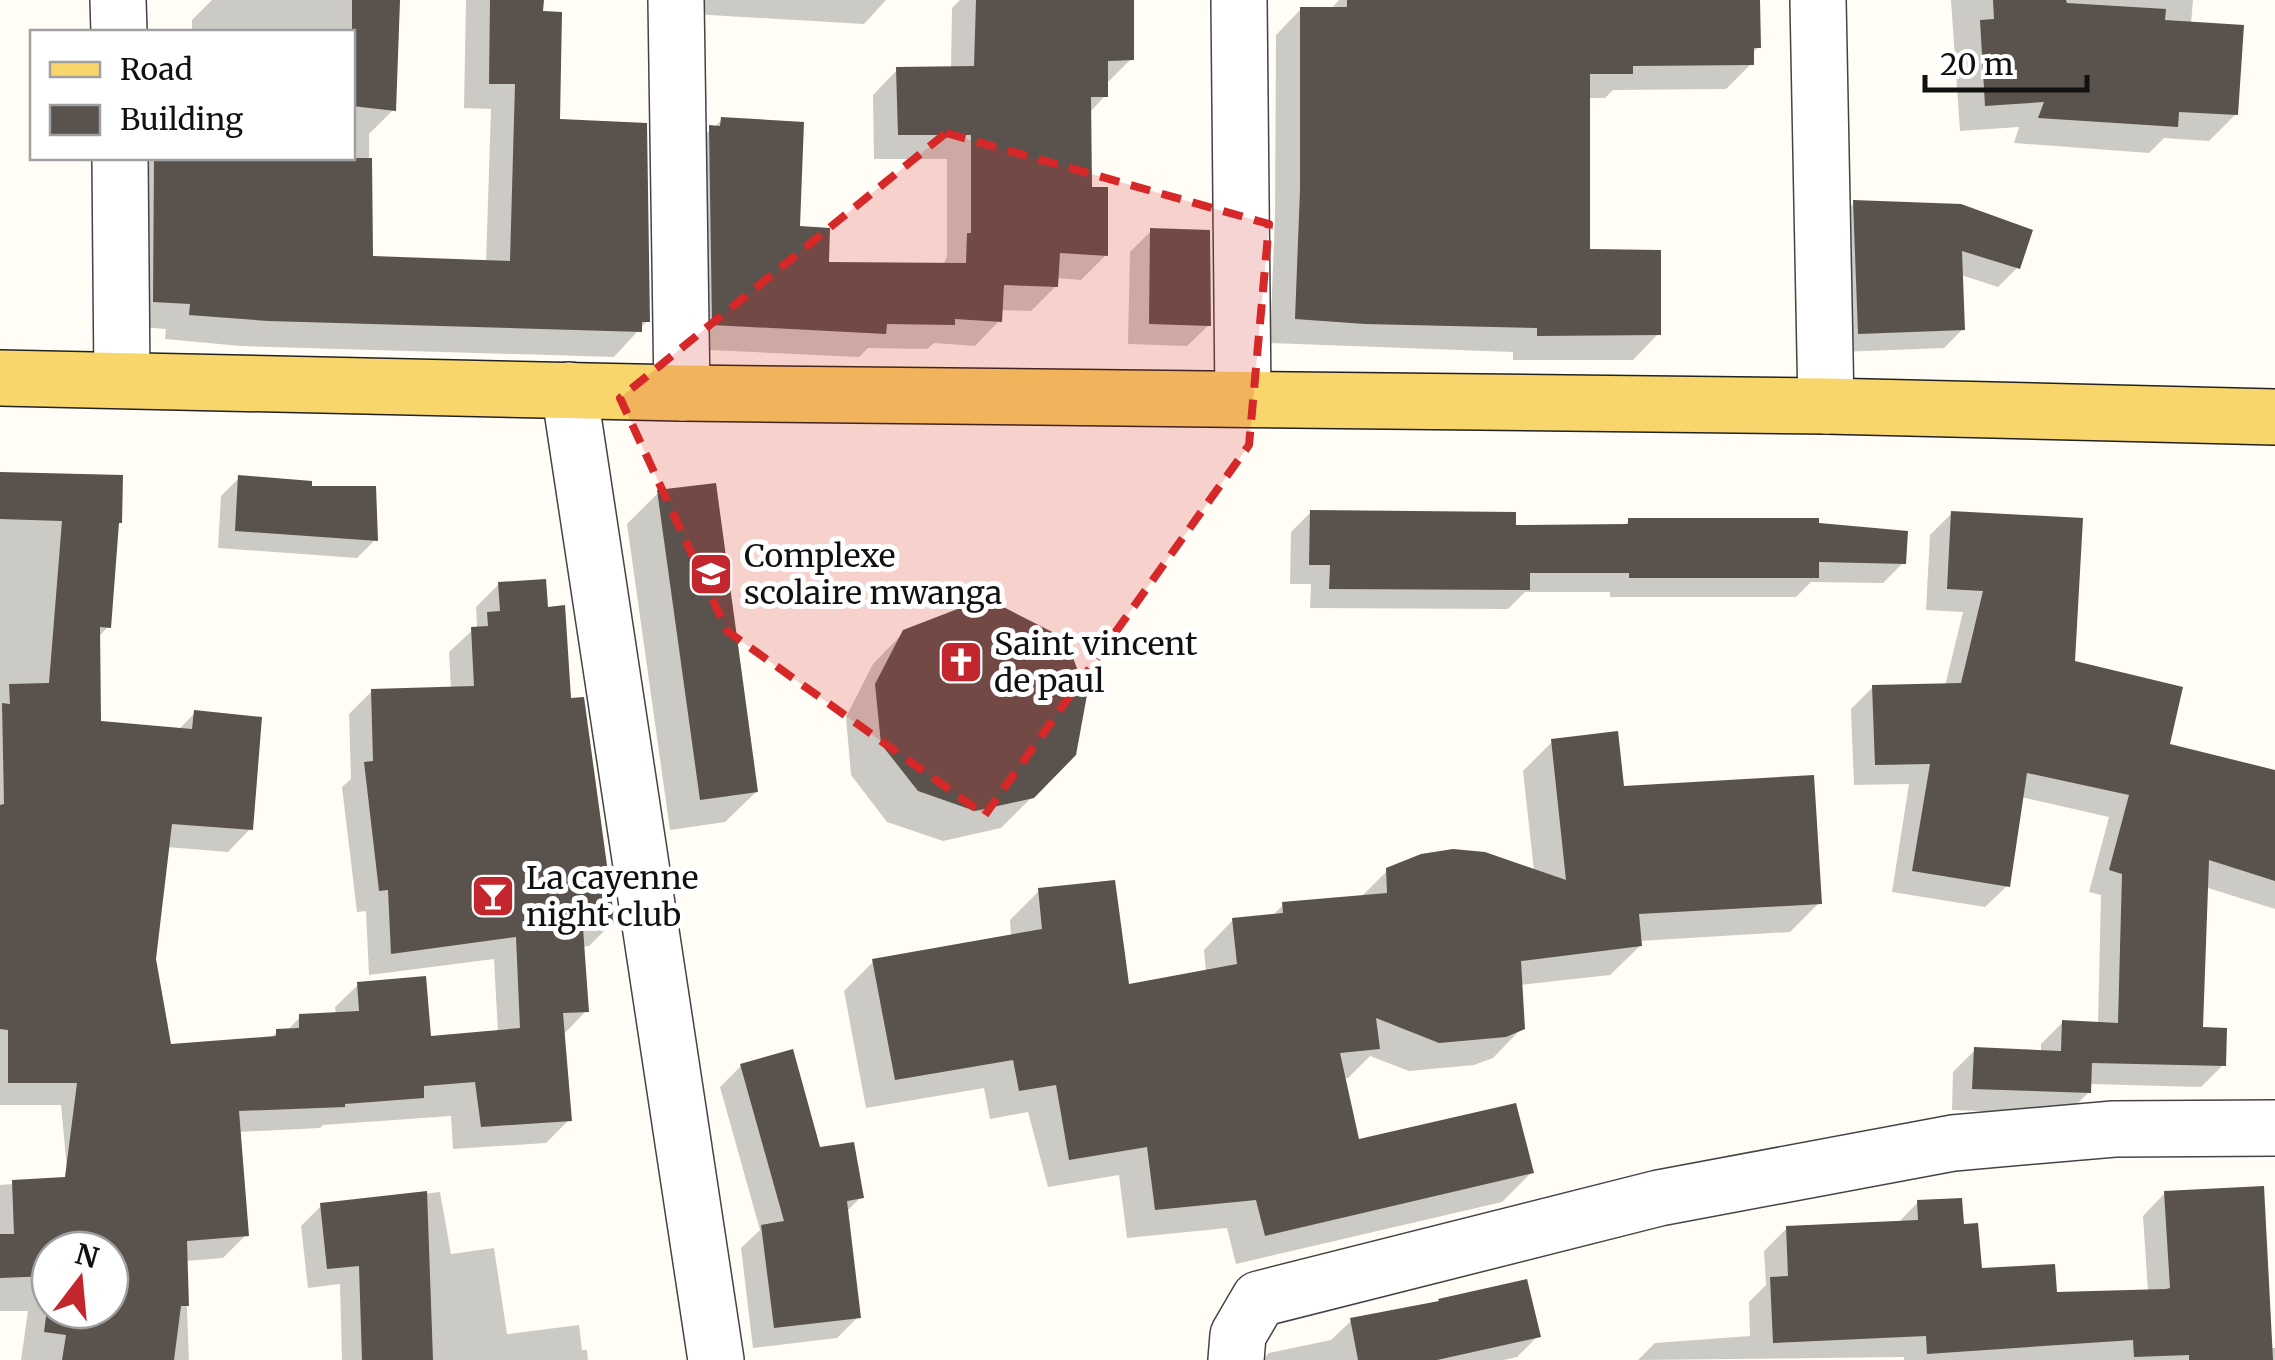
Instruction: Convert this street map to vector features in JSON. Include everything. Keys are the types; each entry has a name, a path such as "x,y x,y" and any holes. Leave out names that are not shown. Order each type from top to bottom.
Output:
{"main road":[{"path":"0,378 682,392 1826,406 2275,417"}],"street":[{"path":"118,0 118,30"},
{"path":"676,0 682,392"},
{"path":"1239,0 1243,399"},
{"path":"1818,0 1826,406"},
{"path":"120,160 122,380"},
{"path":"569,390 716,1360"},
{"path":"1236,1360 1238,1335 1259,1299 1659,1198 1953,1144 2114,1129 2275,1128"}],"highlighted area":[{"path":"946,133 1269,224 1249,445 985,815 727,631 620,398"}],"building":[{"path":"352,0 400,0 396,111 355,106"},
{"path":"490,0 544,0 543,11 562,12 560,119 647,123 650,322 642,322 642,332 268,321 189,315 190,304 153,302 154,160 372,158 373,256 510,261 515,84 489,84"},
{"path":"976,0 1134,0 1134,60 1108,61 1108,97 1091,97 1092,187 1108,187 1108,256 1060,253 1058,287 1004,285 1002,322 955,319 955,325 887,324 886,334 712,325 709,125 720,126 721,117 804,122 800,226 830,228 829,262 966,263 967,233 971,233 971,135 898,135 896,67 974,66"},
{"path":"1347,0 1760,0 1761,48 1754,48 1754,65 1633,66 1633,74 1590,74 1590,249 1661,250 1661,335 1537,336 1537,328 1295,319 1300,7 1347,7"},
{"path":"1993,0 2066,0 2166,9 2165,20 2244,25 2238,115 2179,112 2178,127 2038,118 2044,102 1985,106 1980,20 1994,19"},
{"path":"1853,200 1961,204 2033,230 2020,269 1962,251 1965,330 1858,334"},
{"path":"1150,228 1210,230 1211,326 1149,324"},
{"path":"0,472 123,475 111,628 100,627 101,721 192,729 194,710 262,717 253,830 172,824 156,959 171,1044 276,1036 276,1029 299,1028 299,1014 359,1011 357,982 426,976 431,1036 520,1028 516,937 391,954 388,890 379,891 364,762 373,761 371,689 474,686 471,627 488,626 487,612 500,611 498,582 546,579 548,607 565,605 571,698 584,697 615,924 583,928 589,1012 563,1013 572,1121 481,1127 475,1082 424,1086 424,1098 345,1107 239,1111 249,1236 187,1241 189,1306 181,1306 174,1360 62,1360 66,1335 44,1332 130,1330 130,1230 30,1230 30,1277 0,1278 0,1234 14,1234 12,1180 65,1177 77,1083 8,1083 8,1030 0,1029 2,703 10,704 9,684 49,683 62,521 0,519"},
{"path":"238,475 312,481 312,486 376,486 378,541 235,531"},
{"path":"716,483 758,792 700,800 657,490"},
{"path":"1310,510 1516,512 1516,525 1628,524 1628,518 1819,518 1819,523 1908,531 1906,564 1819,562 1819,578 1629,578 1629,573 1530,573 1530,590 1329,589 1330,565 1309,565"},
{"path":"1951,511 2083,518 2075,661 2183,687 2170,744 2275,770 2275,881 2209,860 2203,1027 2227,1028 2226,1066 2092,1063 2091,1093 1972,1089 1974,1047 2061,1051 2062,1020 2118,1023 2122,874 2109,870 2129,795 2027,773 2010,887 1912,871 1930,764 1875,765 1872,685 1961,683 1983,591 1947,589"},
{"path":"986,598 1066,639 1087,695 1076,755 1034,798 975,811 918,791 881,744 875,684 903,630"},
{"path":"1618,731 1624,786 1814,775 1822,904 1639,914 1642,946 1521,961 1525,1029 1506,1037 1439,1043 1376,1018 1380,1049 1340,1053 1359,1139 1516,1103 1534,1173 1265,1236 1256,1200 1155,1210 1147,1147 1069,1160 1056,1085 1019,1091 1013,1060 895,1080 872,959 1042,929 1038,888 1115,880 1129,984 1237,964 1232,918 1283,913 1282,902 1387,893 1386,868 1421,854 1453,849 1485,852 1566,880 1551,739"},
{"path":"793,1049 820,1147 854,1142 864,1198 847,1201 861,1318 774,1328 761,1225 784,1221 740,1064"},
{"path":"2264,1186 2273,1360 2189,1360 2189,1355 2134,1357 2133,1340 1927,1354 1926,1336 1773,1343 1770,1277 1788,1276 1786,1226 1918,1220 1917,1200 1962,1198 1964,1224 1978,1223 1982,1268 2055,1264 2057,1292 2166,1289 2170,1288 2164,1191"},
{"path":"427,1191 433,1360 362,1360 359,1266 327,1269 320,1203"},
{"path":"1527,1279 1541,1337 1437,1360 1358,1360 1350,1318"}],"place":[{"name":"Complexe scolaire mwanga","path":"711,574"},
{"name":"Saint vincent de paul","path":"961,662"},
{"name":"La cayenne night club","path":"493,896"}]}
